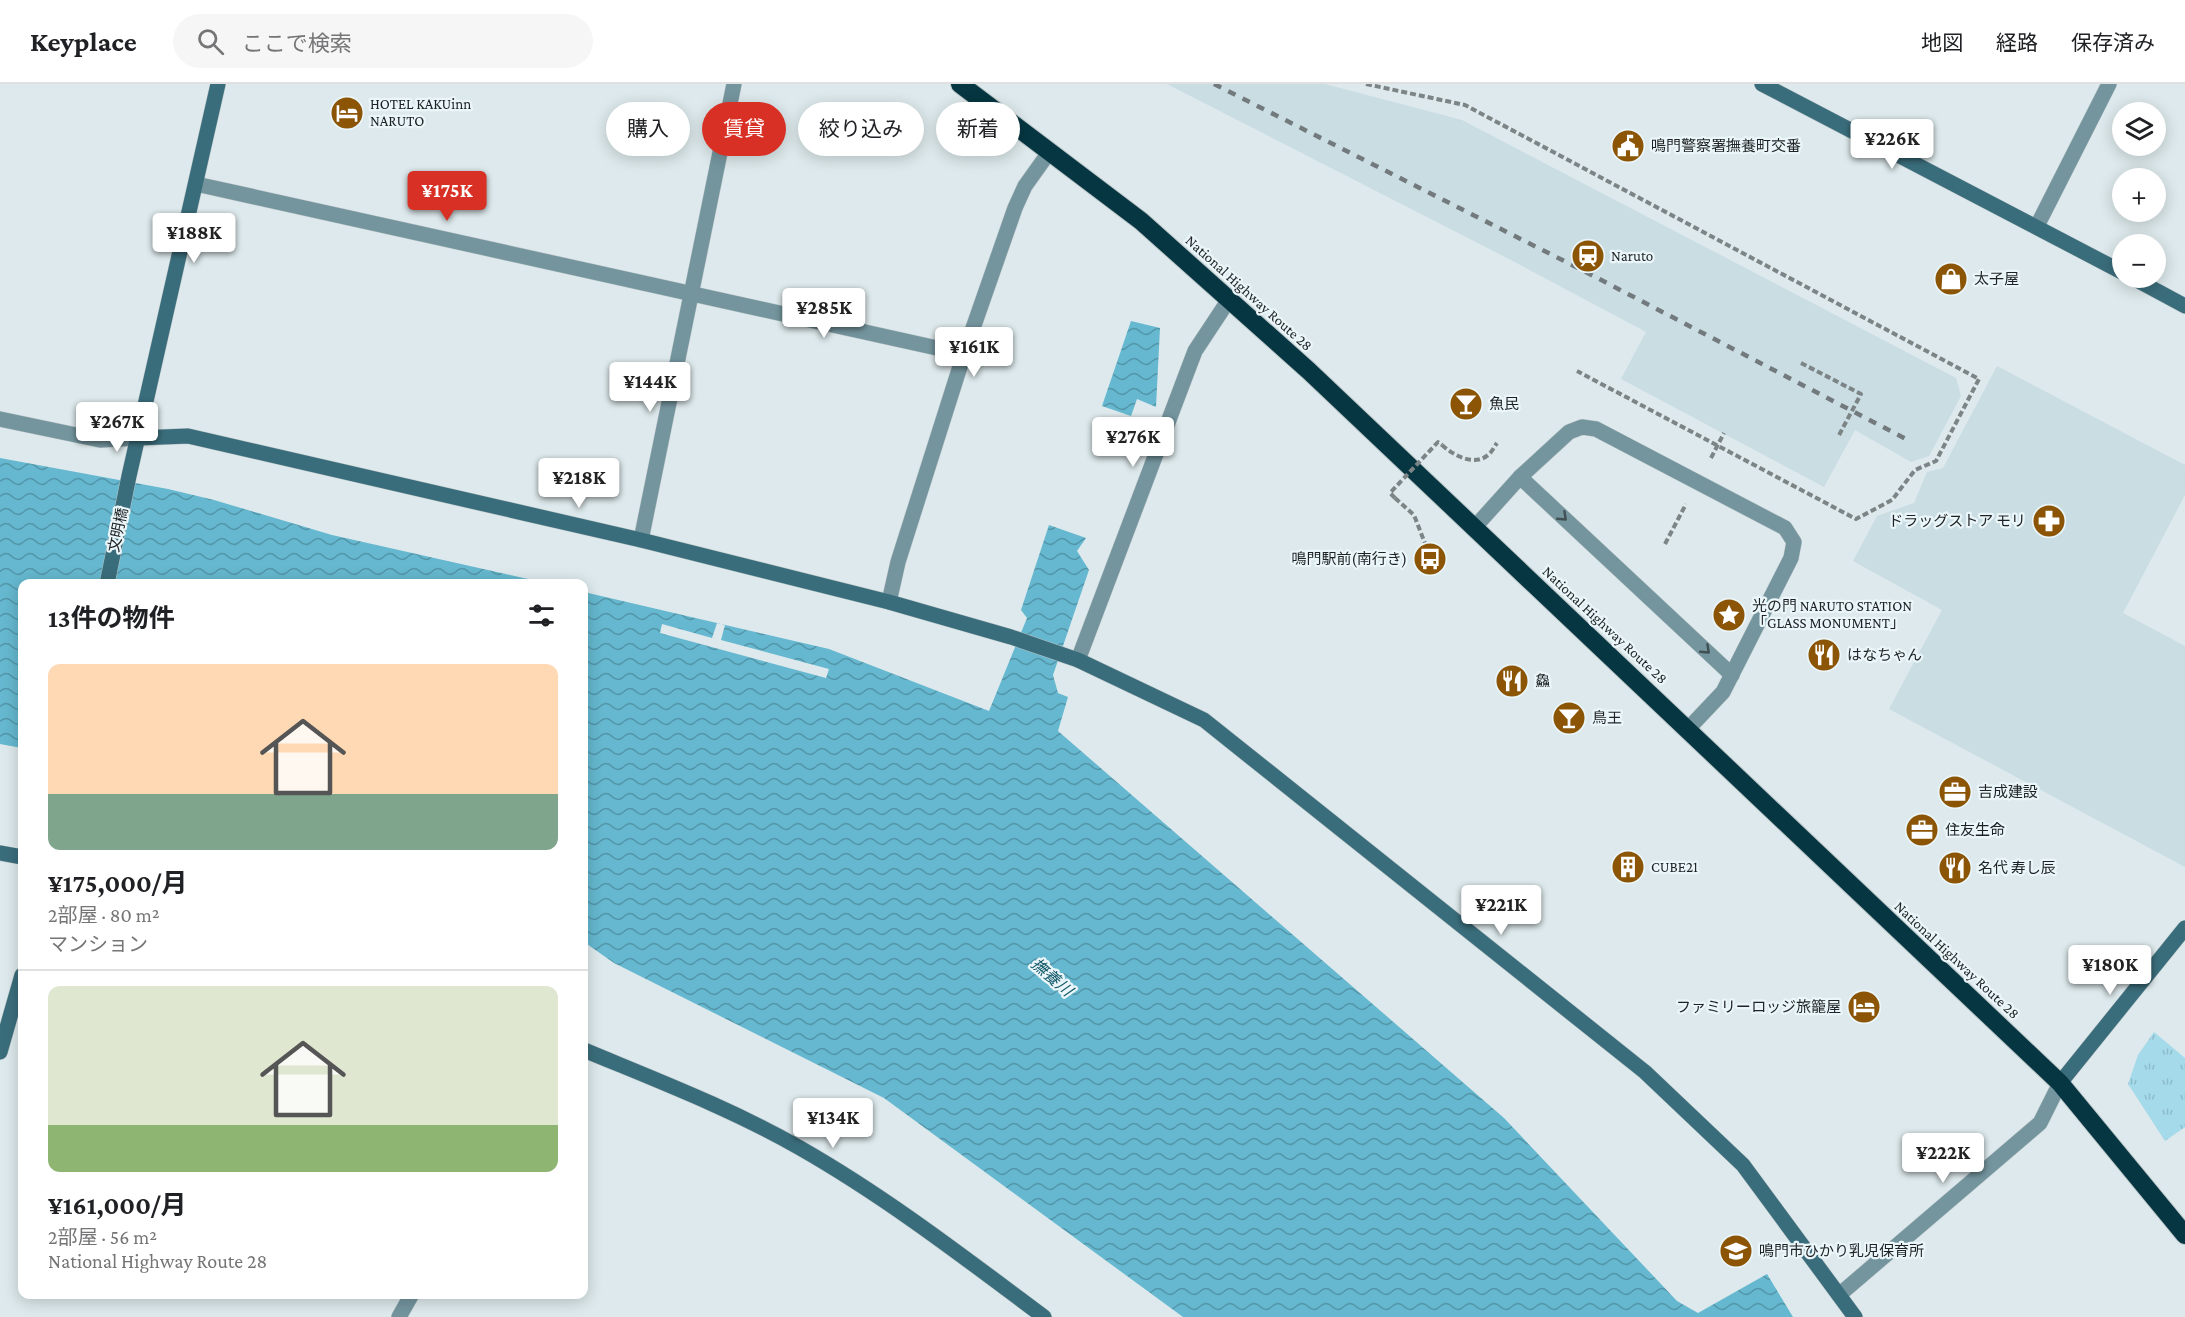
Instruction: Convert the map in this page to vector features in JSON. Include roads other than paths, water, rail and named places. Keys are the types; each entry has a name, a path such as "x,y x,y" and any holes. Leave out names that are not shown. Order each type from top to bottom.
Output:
{"highway":[{"name":"National Highway Route 28","path":"960,84 1141,221 1230,298 1309,371 2060,1083 2185,1235"}],"street":[{"name":"文明橋","path":"107,579 218,84"},
{"path":"641,540 734,84"},
{"path":"1762,84 2112,267"},
{"path":"2037,226 2109,84"},
{"path":"889,602 898,562 964,354 1015,208 1025,186 1050,151"},
{"path":"196,184 964,354"},
{"path":"2152,288 2185,306"},
{"path":"1071,658 1195,351 1230,298"},
{"path":"0,419 100,440 188,436 641,540 889,602 1011,637 1071,658 1204,720 1645,1072 1743,1165 1855,1317"},
{"path":"1474,528 1520,477 1569,432 1582,427 1596,429 1785,528 1794,542 1791,558 1723,692 1688,729"},
{"path":"1520,477 1732,675"},
{"path":"0,853 18,856"},
{"path":"1839,1295 2040,1123 2060,1083 2185,928"},
{"path":"0,1052 18,991"},
{"path":"588,1052 690,1094 799,1147 892,1205 1044,1317"},
{"path":"399,1317 409,1299"}],"water":[{"path":"1131,321 1160,328 1156,407 1137,399 1131,416 1102,406"},
{"path":"0,458 168,489 214,500 332,535 528,579 18,579 18,747 0,744"},
{"name":"撫養川","path":"1049,525 1086,538 1077,551 1089,570 1053,675 1058,693 1068,697 1058,731 1504,1118 1677,1301 1698,1313 1767,1274 1793,1317 1183,1317 884,1098 614,963 588,945 588,593 829,649 989,711 1027,618 1021,610"}],"railway":[{"path":"1214,84 1582,270 1906,439"}],"place":[{"name":"HOTEL KAKUinn NARUTO","path":"347,113"},
{"name":"鳴門警察署撫養町交番","path":"1628,146"},
{"name":"Naruto","path":"1588,256"},
{"name":"太子屋","path":"1951,279"},
{"name":"魚民","path":"1466,404"},
{"name":"ドラッグストア モリ","path":"2049,521"},
{"name":"鳴門駅前(南行き)","path":"1430,559"},
{"name":"光の門 NARUTO STATION 「GLASS MONUMENT」","path":"1729,615"},
{"name":"はなちゃん","path":"1824,655"},
{"name":"鱻","path":"1512,681"},
{"name":"鳥王","path":"1569,718"},
{"name":"吉成建設","path":"1955,792"},
{"name":"住友生命","path":"1922,830"},
{"name":"CUBE21","path":"1628,867"},
{"name":"名代 寿し辰","path":"1955,868"},
{"name":"ファミリーロッジ旅籠屋","path":"1864,1007"},
{"name":"鳴門市ひかり乳児保育所","path":"1736,1251"}]}
